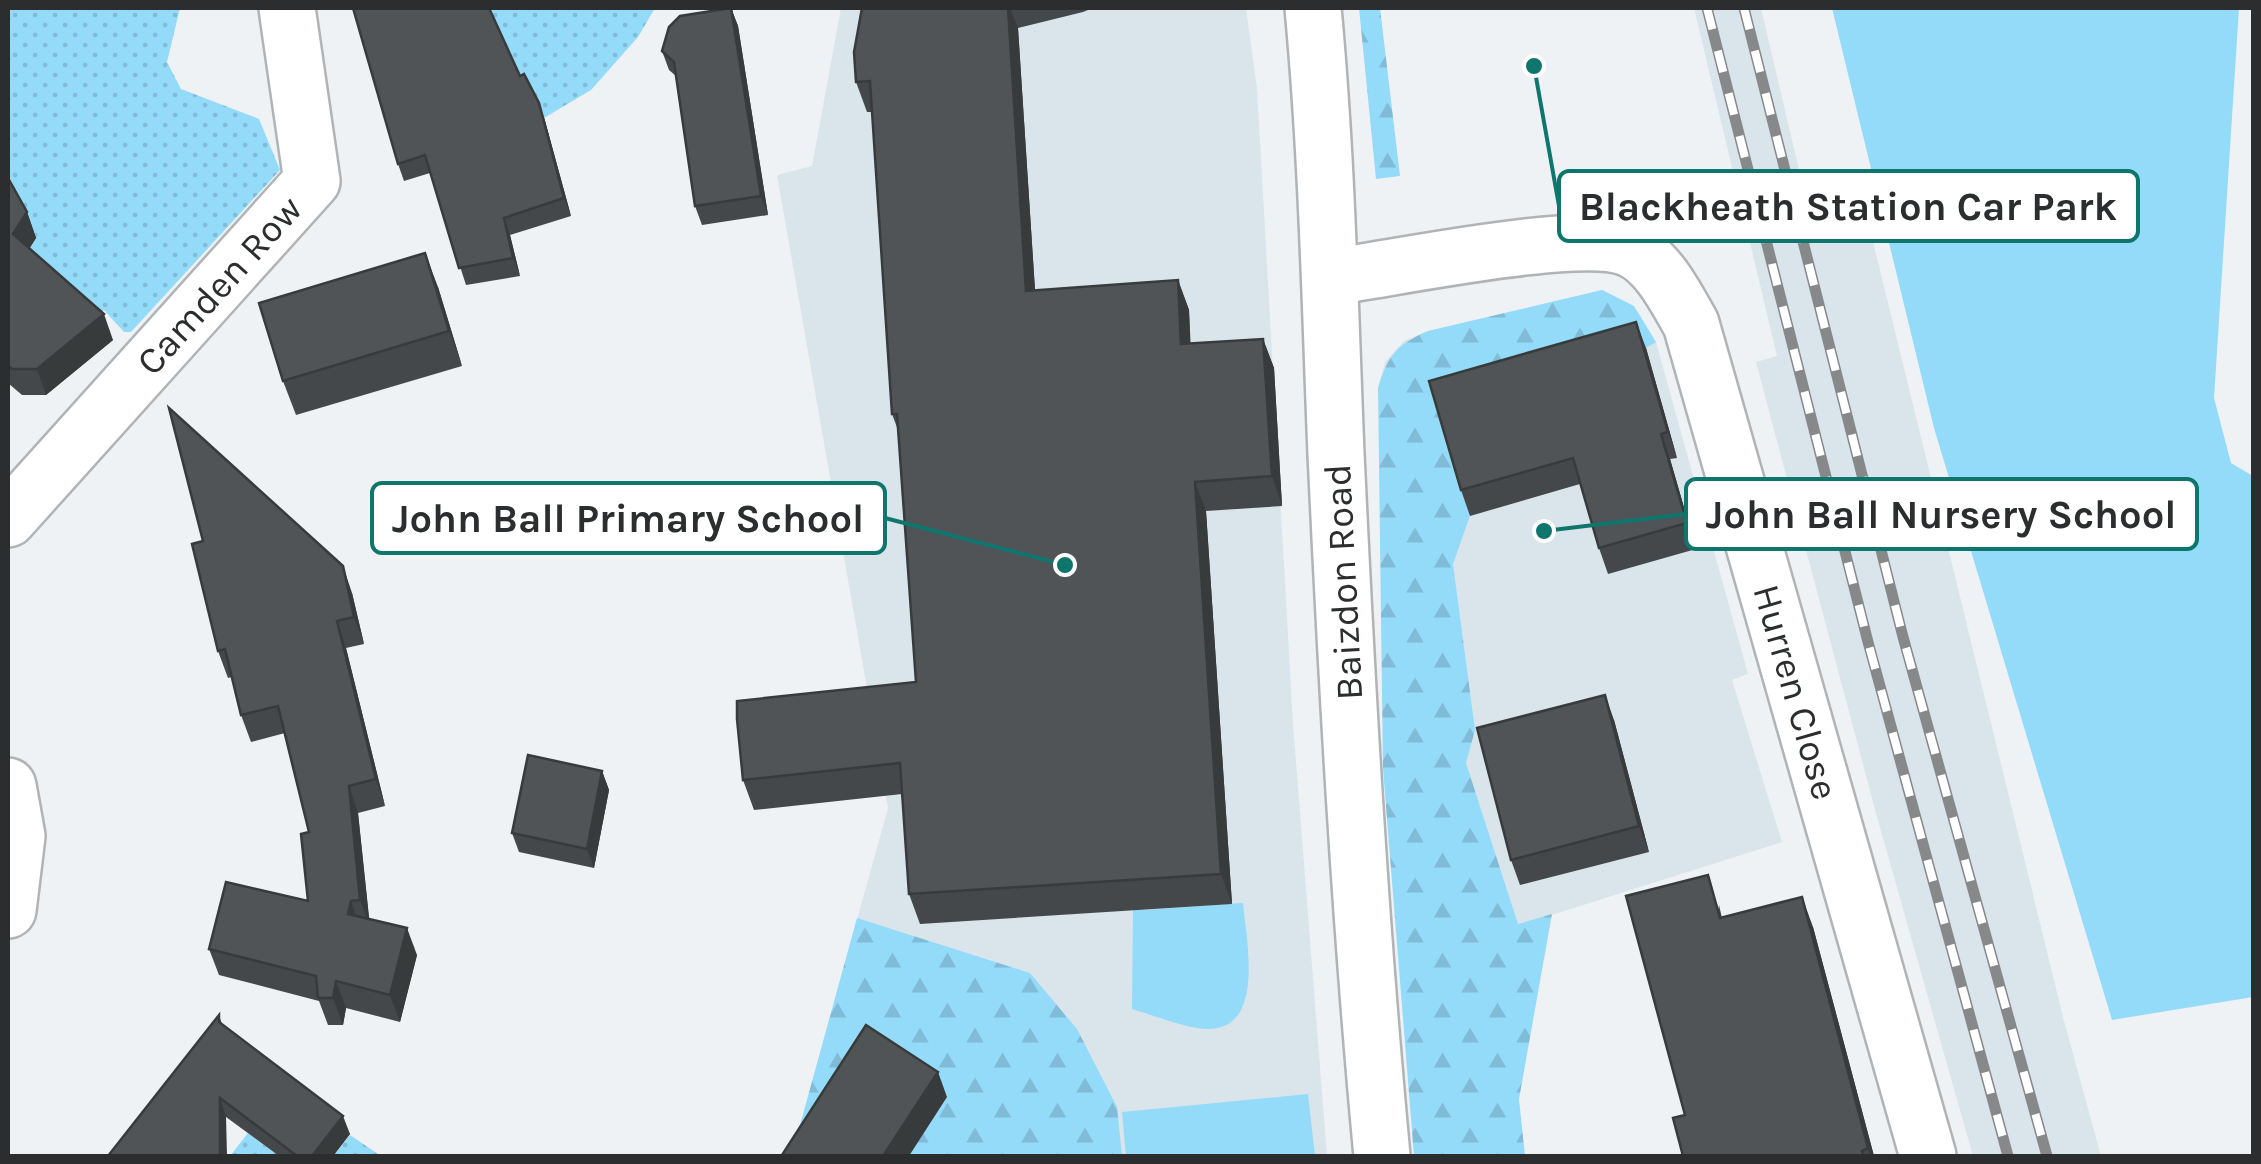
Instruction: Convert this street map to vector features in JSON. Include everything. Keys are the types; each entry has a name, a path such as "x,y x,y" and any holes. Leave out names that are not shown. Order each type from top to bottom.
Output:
{"street":[{"name":"Camden Row","path":"8,519 312,181 287,8"},
{"name":"Baizdon Road","path":"1313,8 1330,277 1347,678 1382,1156"},
{"name":"Hurren Close","path":"1330,277 1523,248 1584,243 1629,248 1663,276 1690,324 1928,1156"},
{"path":"8,786 17,836 8,910"}],"shaded area":[{"path":"841,8 1246,8 1257,89 1293,724 1327,1156 781,1156 799,1129 888,808 777,175 812,166"},
{"path":"1694,8 1761,8 1811,221 1865,209 2064,1021 2101,1156 1973,1156 1877,817 1756,362 1777,356"},
{"path":"1602,290 1634,306 1656,342 1748,674 1732,680 1782,842 1447,948 1378,388 1385,362 1404,341 1428,331"}],"green space":[{"path":"8,8 180,8 167,62 181,89 259,119 280,170 131,332 124,332 104,310 91,321 22,260 8,186"},
{"path":"487,8 655,8 638,37 591,90 544,118 502,103"},
{"path":"1359,8 1380,8 1400,176 1376,179"},
{"path":"1832,8 2239,8 2214,398 2231,463 2253,476 2253,997 2112,1020 1934,428"},
{"path":"1602,290 1634,306 1656,342 1439,407 1470,516 1453,564 1475,730 1466,763 1518,924 1552,914 1519,1099 1525,1156 1414,1156 1383,769 1378,388 1395,352 1428,331"},
{"path":"1243,903 1249,958 1245,998 1238,1014 1226,1025 1208,1029 1132,1009 1133,907 1144,910"},
{"path":"857,918 1030,973 1077,1029 1117,1107 1122,1156 781,1156 799,1129"},
{"path":"1308,1094 1315,1156 1126,1156 1122,1112"},
{"path":"248,1133 279,1156 230,1156"},
{"path":"350,1135 381,1156 333,1156"}],"building":[{"path":"353,8 489,8 520,76 524,74 539,103 564,198 504,218 513,258 459,268 425,155 398,164"},
{"path":"731,8 761,196 695,206 674,62 662,51 669,27 680,16"},
{"path":"862,8 1008,8 1026,291 1178,280 1181,344 1263,339 1272,476 1195,482 1221,874 909,894 900,763 743,780 737,701 916,682 897,414 892,414 870,81 856,82 854,52"},
{"path":"8,178 27,212 13,234 104,314 37,369 12,369 8,365"},
{"path":"425,253 449,331 283,381 259,303"},
{"path":"1636,322 1668,432 1661,434 1687,523 1599,548 1573,458 1461,490 1429,381"},
{"path":"169,408 343,566 354,617 337,621 376,779 349,786 360,900 351,901 348,914 407,928 390,995 336,981 333,998 318,998 316,976 209,949 226,882 308,901 301,834 309,832 278,706 241,715 225,649 218,651 192,544 203,541"},
{"path":"1605,695 1639,826 1511,860 1477,728"},
{"path":"528,755 602,771 587,849 512,833"},
{"path":"1708,875 1720,918 1802,897 1868,1148 1862,1151 1863,1156 1683,1156 1673,1118 1685,1115 1626,896"},
{"path":"219,1015 219,1022 343,1116 312,1156 297,1156 220,1098 220,1156 108,1156"},
{"path":"866,1025 938,1072 883,1156 782,1155"}],"railway":[{"path":"1707,8 1868,642 2008,1156"},
{"path":"1744,8 1903,637 2047,1156"}],"place":[{"name":"Blackheath Station Car Park","path":"1534,66"},
{"name":"John Ball Nursery School","path":"1544,531"},
{"name":"John Ball Primary School","path":"1065,565"}]}
